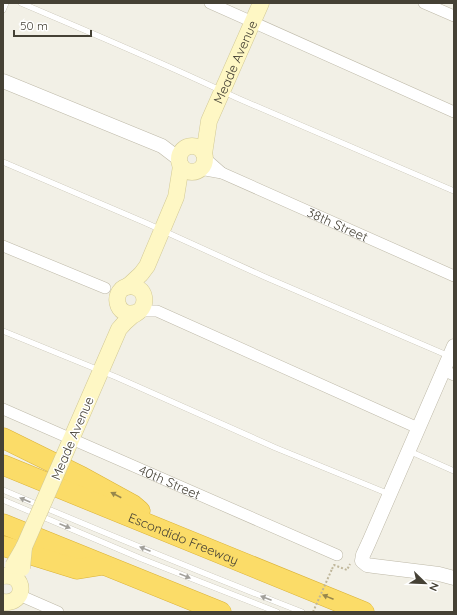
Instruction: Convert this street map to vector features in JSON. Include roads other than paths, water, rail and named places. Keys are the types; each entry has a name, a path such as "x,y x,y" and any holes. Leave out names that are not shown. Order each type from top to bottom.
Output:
{"highway":[{"path":"3,438 82,477 133,505 158,528"},
{"name":"Escondido Freeway","path":"3,465 364,612"},
{"path":"3,524 221,612"},
{"path":"3,546 76,569 102,564"}],"main road":[{"name":"Meade Avenue","path":"119,329 118,296 123,289 141,274 147,266 261,3"},
{"name":"Meade Avenue","path":"11,599 10,571 24,547 119,329 125,322 142,309 144,305 147,266"},
{"path":"127,287 135,287 139,289 144,296"},
{"path":"118,305 120,309 128,314 138,312"}],"street":[{"path":"210,3 454,112"},
{"path":"424,3 454,16"},
{"name":"38th Street","path":"3,81 193,159 454,276"},
{"path":"3,246 105,288 127,287"},
{"path":"105,288 118,305"},
{"path":"144,296 157,311"},
{"path":"138,312 152,310 157,311 418,428"},
{"path":"452,351 449,373 418,428 363,554 356,562 367,565 439,574 454,578"},
{"name":"40th Street","path":"3,409 337,555"},
{"path":"11,599 58,612"}],"lane":[{"path":"3,10 6,3"},
{"path":"21,3 454,191"},
{"path":"3,162 265,277 452,351"},
{"path":"3,331 124,380 276,448 389,494"},
{"path":"408,451 454,471"},
{"path":"3,490 240,588 302,612"},
{"path":"3,500 142,559 277,612"}]}
